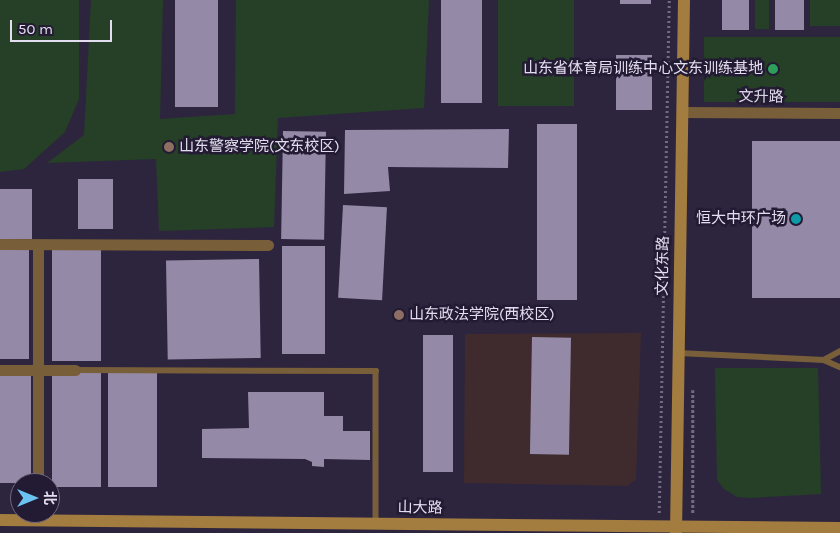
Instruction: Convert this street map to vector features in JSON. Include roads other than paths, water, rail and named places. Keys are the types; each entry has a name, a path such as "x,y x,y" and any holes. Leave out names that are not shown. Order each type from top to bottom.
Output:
{"main road":[{"name":"文化东路","path":"676,530 684,0"},
{"name":"山大路","path":"0,520 659,526 676,530 840,528"}],"street":[{"name":"文升路","path":"682,112 840,112"},
{"path":"0,244 268,246"},
{"path":"38,245 40,370 38,473"},
{"path":"0,370 75,370"}],"lane":[{"path":"824,360 840,350"},
{"path":"678,353 824,360 840,367"},
{"path":"75,370 376,371 376,524"}],"place":[{"name":"山东省体育局训练中心文东训练基地","path":"773,69"},
{"name":"山东警察学院(文东校区)","path":"169,147"},
{"name":"恒大中环广场","path":"796,219"},
{"name":"山东政法学院(西校区)","path":"399,315"}]}
